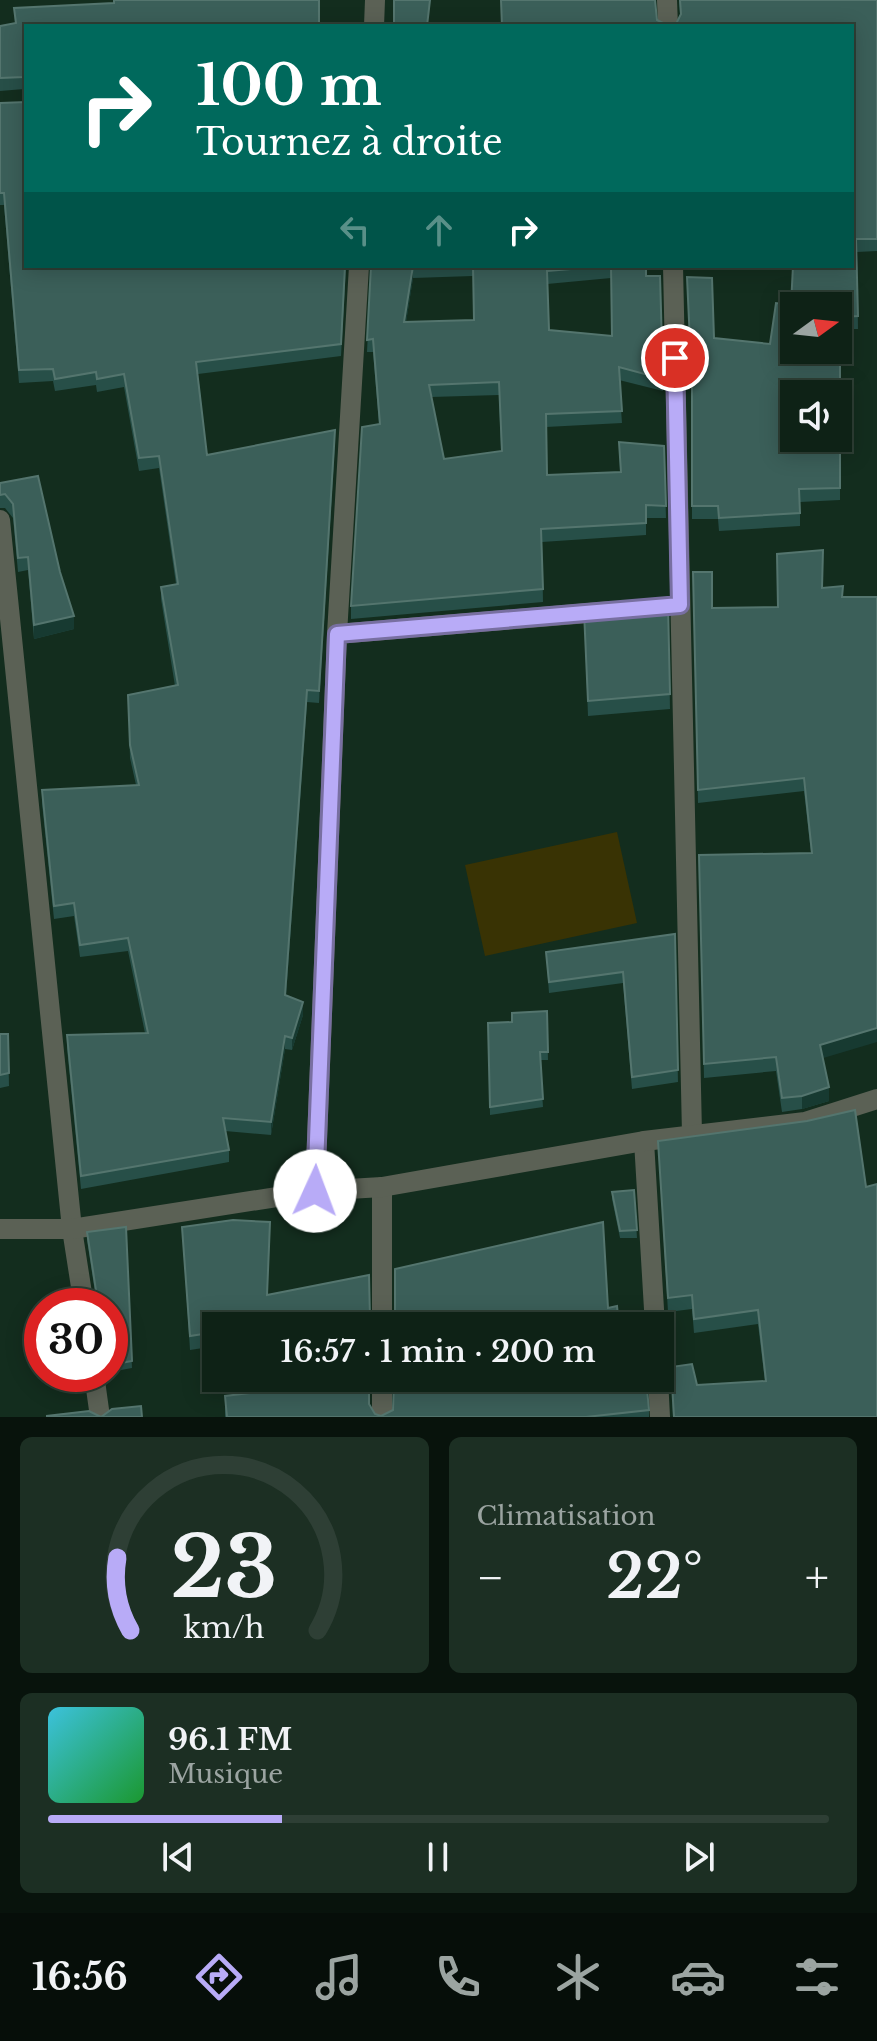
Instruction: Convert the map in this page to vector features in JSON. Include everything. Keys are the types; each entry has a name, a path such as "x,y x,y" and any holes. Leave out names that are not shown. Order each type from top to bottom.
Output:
{"street":[{"path":"374,24 375,0"},
{"path":"667,0 668,24"},
{"path":"315,1191 337,634 359,268"},
{"path":"673,268 673,605 692,1134"},
{"path":"0,520 72,1229 81,1288"},
{"path":"337,634 634,609"},
{"path":"0,1229 72,1229 315,1191 382,1187 644,1141 805,1122 876,1103"},
{"path":"644,1141 654,1312"},
{"path":"382,1187 382,1312"},
{"path":"97,1392 100,1417"},
{"path":"382,1392 382,1417"},
{"path":"659,1392 660,1417"}],"shaded area":[{"path":"617,832 637,923 485,956 465,865"}],"building":[{"path":"114,0 319,0 319,24 24,24 24,77 0,78 0,26 16,23 14,8 114,3"},
{"path":"394,0 430,0 427,24 394,24"},
{"path":"501,0 655,0 657,20 665,24 502,24"},
{"path":"680,0 877,0 877,239 856,239 858,316 852,316 852,292 792,292 793,268 854,268 854,24 676,24 681,14"},
{"path":"24,102 24,268 345,268 341,344 196,362 207,455 335,430 319,691 307,690 285,995 303,1002 292,1038 285,1036 271,1122 223,1118 229,1150 81,1176 67,1035 148,1033 128,938 80,945 74,903 54,906 42,790 139,785 130,745 128,695 178,685 161,587 178,584 159,456 139,458 124,374 97,379 96,372 55,379 53,369 19,370 4,193 0,193 0,103"},
{"path":"371,268 413,268 404,322 474,320 473,268 583,268 547,271 549,330 612,336 611,268 646,268 646,276 660,276 663,379 619,367 622,411 546,414 547,475 621,472 619,442 664,446 666,506 646,505 646,523 541,529 543,589 351,606 362,427 380,424 373,339 367,340","holes":["499,382 502,451 444,459 429,385"]},
{"path":"687,277 712,278 714,338 770,344 776,303 780,304 780,364 840,364 840,380 780,380 780,452 840,452 840,488 799,489 800,513 719,518 718,506 692,506 692,386"},
{"path":"38,476 60,572 74,616 34,625 28,557 18,558 13,504 5,494 0,495 0,483"},
{"path":"823,550 822,588 843,586 842,597 877,597 877,1028 820,1045 829,1087 802,1096 782,1098 776,1057 704,1064 699,855 812,853 804,778 698,790 693,572 712,572 712,608 778,607 777,554"},
{"path":"668,604 670,694 588,701 584,611"},
{"path":"675,934 678,1070 632,1077 623,972 549,982 546,952"},
{"path":"547,1011 548,1052 540,1052 543,1099 490,1107 488,1023 512,1022 512,1013"},
{"path":"0,1034 8,1034 9,1073 0,1075"},
{"path":"855,1110 866,1187 877,1184 877,1417 674,1417 674,1367 692,1364 697,1385 766,1381 758,1310 694,1319 692,1295 668,1298 658,1141 807,1121"},
{"path":"634,1190 637,1230 620,1231 612,1192"},
{"path":"233,1220 270,1222 267,1295 369,1275 370,1312 202,1312 202,1334 190,1336 182,1227"},
{"path":"603,1222 608,1308 617,1306 618,1312 395,1312 395,1269"},
{"path":"126,1227 132,1361 128,1362 128,1288 96,1288 87,1232"},
{"path":"369,1392 369,1404 375,1414 381,1416 393,1410 394,1392 647,1392 649,1410 586,1417 227,1417 225,1396"},
{"path":"141,1406 142,1417 101,1417 112,1409"},
{"path":"89,1411 101,1417 47,1417 47,1416"}],"route":[{"path":"315,1191 337,634 680,605 675,358"}]}
